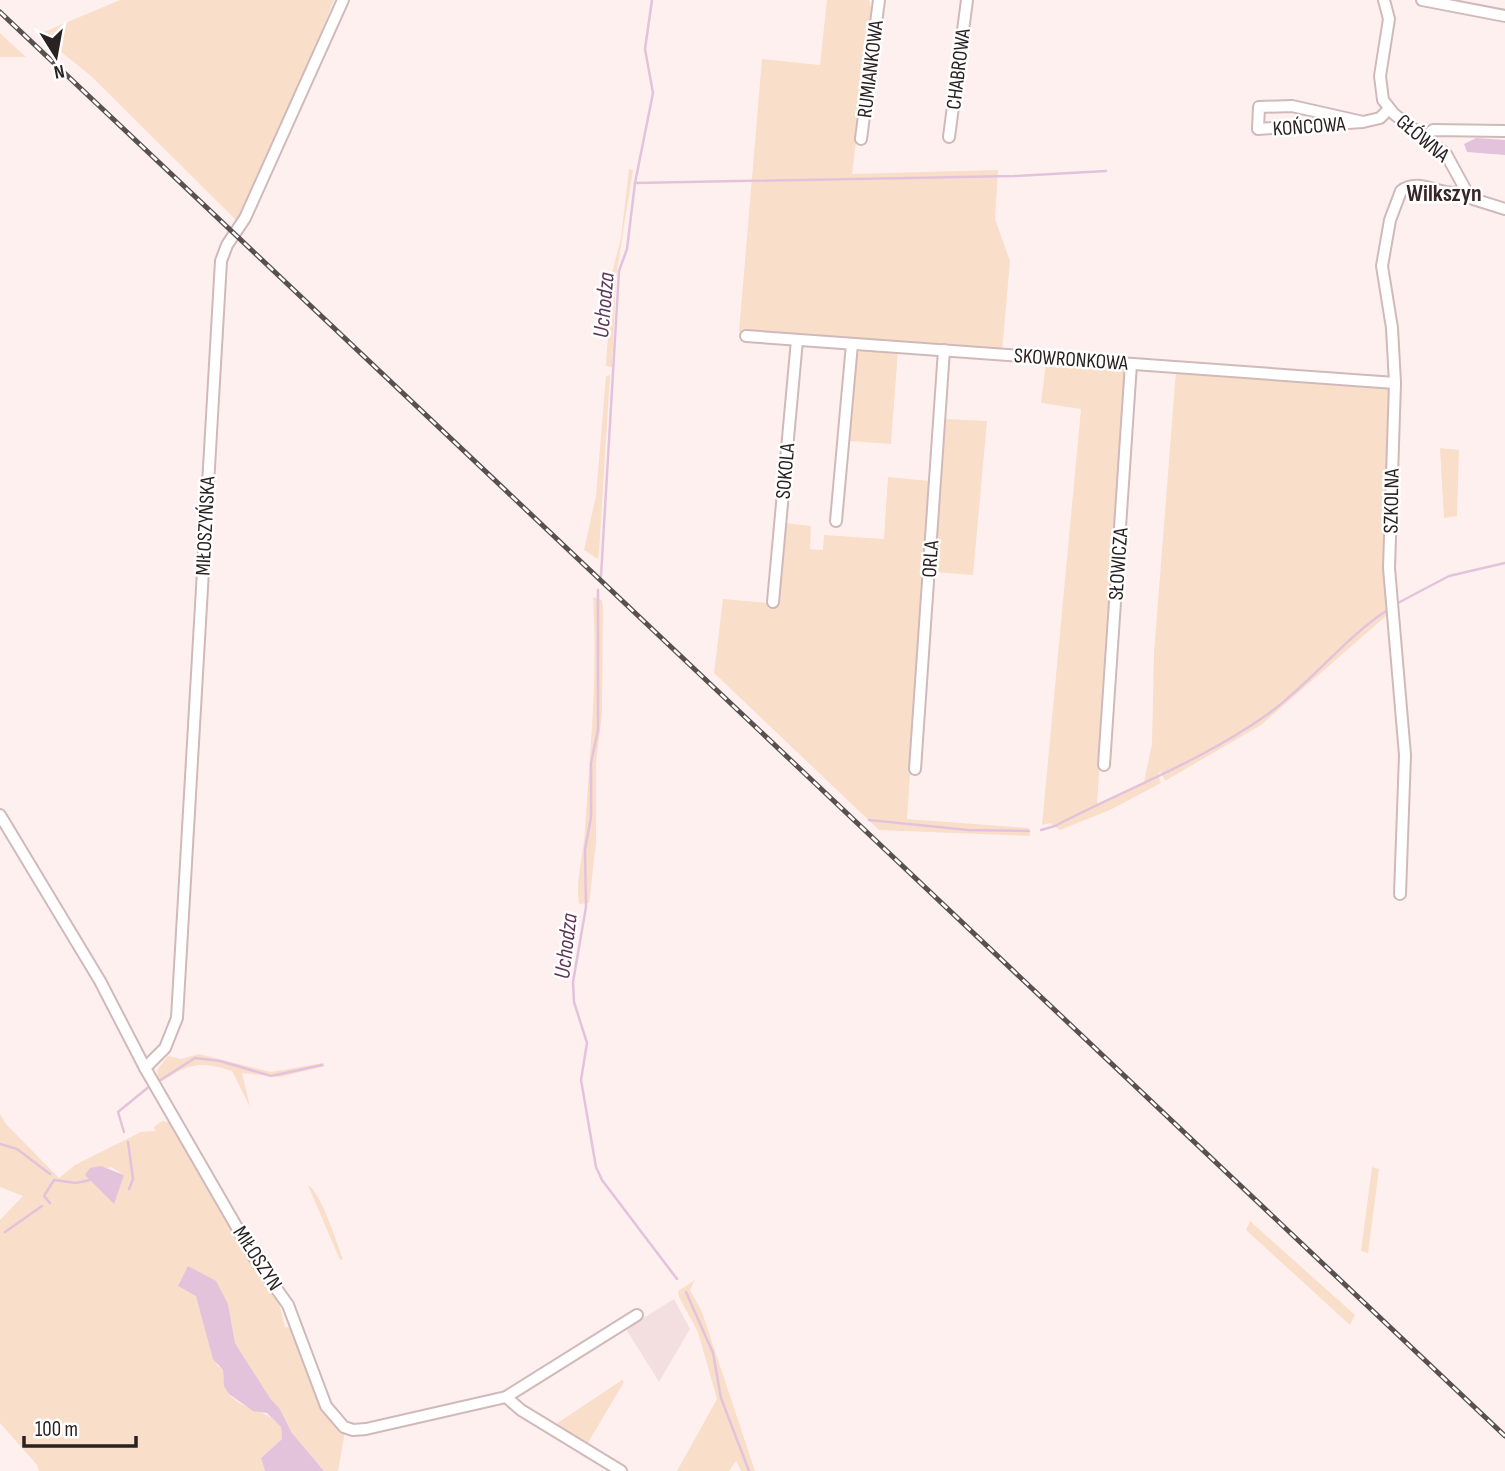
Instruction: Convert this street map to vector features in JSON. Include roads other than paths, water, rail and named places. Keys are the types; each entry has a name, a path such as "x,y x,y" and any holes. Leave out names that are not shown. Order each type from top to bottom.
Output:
{"street":[{"name":"MIŁOSZYŃSKA","path":"145,1068 165,1048 177,1018 221,261 227,245 245,218 343,0"},
{"name":"RUMIANKOWA","path":"861,139 879,0"},
{"name":"CHABROWA","path":"949,137 967,0"},
{"name":"GŁÓWNA","path":"1384,0 1389,19 1380,83 1389,109 1426,136 1451,159 1464,191"},
{"path":"1422,0 1505,16"},
{"name":"KOŃCOWA","path":"1363,122 1292,106 1259,107 1258,129 1363,122 1380,118 1389,109"},
{"path":"1426,136 1433,130 1505,131"},
{"name":"SZKOLNA","path":"1400,894 1405,755 1389,568 1395,383 1392,328 1382,266 1397,195 1412,186 1454,193 1464,191"},
{"path":"1464,191 1477,202 1505,209"},
{"name":"SKOWRONKOWA","path":"746,336 1395,383"},
{"name":"SOKOLA","path":"772,602 797,340"},
{"path":"836,521 852,344"},
{"name":"ORLA","path":"915,769 944,350"},
{"name":"SŁOWICZA","path":"1104,765 1131,364"},
{"name":"MIŁOSZYN","path":"0,815 100,981 145,1068 254,1257 288,1305 326,1406 333,1417 353,1430 366,1429 506,1397 637,1315"},
{"path":"506,1397 521,1410 621,1471"}],"waterway":[{"name":"Uchodza","path":"601,576 619,271 627,249 635,183 653,93 645,49 652,0"},
{"path":"635,183 1014,176 1106,171"},
{"path":"1396,604 1449,576 1505,563"},
{"name":"Uchodza","path":"598,590 598,730 591,763 591,817 585,850 586,907 573,982 574,1002 587,1043 581,1080 596,1167 602,1180 677,1279"},
{"path":"1041,830 1055,826 1163,774 1243,731 1284,702 1357,633 1389,609"},
{"path":"869,820 968,830 1029,831"},
{"path":"159,1081 195,1058 220,1061 271,1076 322,1065"},
{"path":"124,1132 118,1112 151,1085"},
{"path":"128,1142 133,1179 129,1189"},
{"path":"0,1144 17,1149 50,1174"},
{"path":"50,1203 44,1196 54,1180 76,1183 90,1180"},
{"path":"5,1232 42,1206"},
{"name":"Uchodza","path":"686,1292 713,1353 721,1398 749,1471"}],"railway":[{"path":"0,12 1505,1436"}],"district":[{"name":"Wilkszyn","path":"1444,193"}]}
